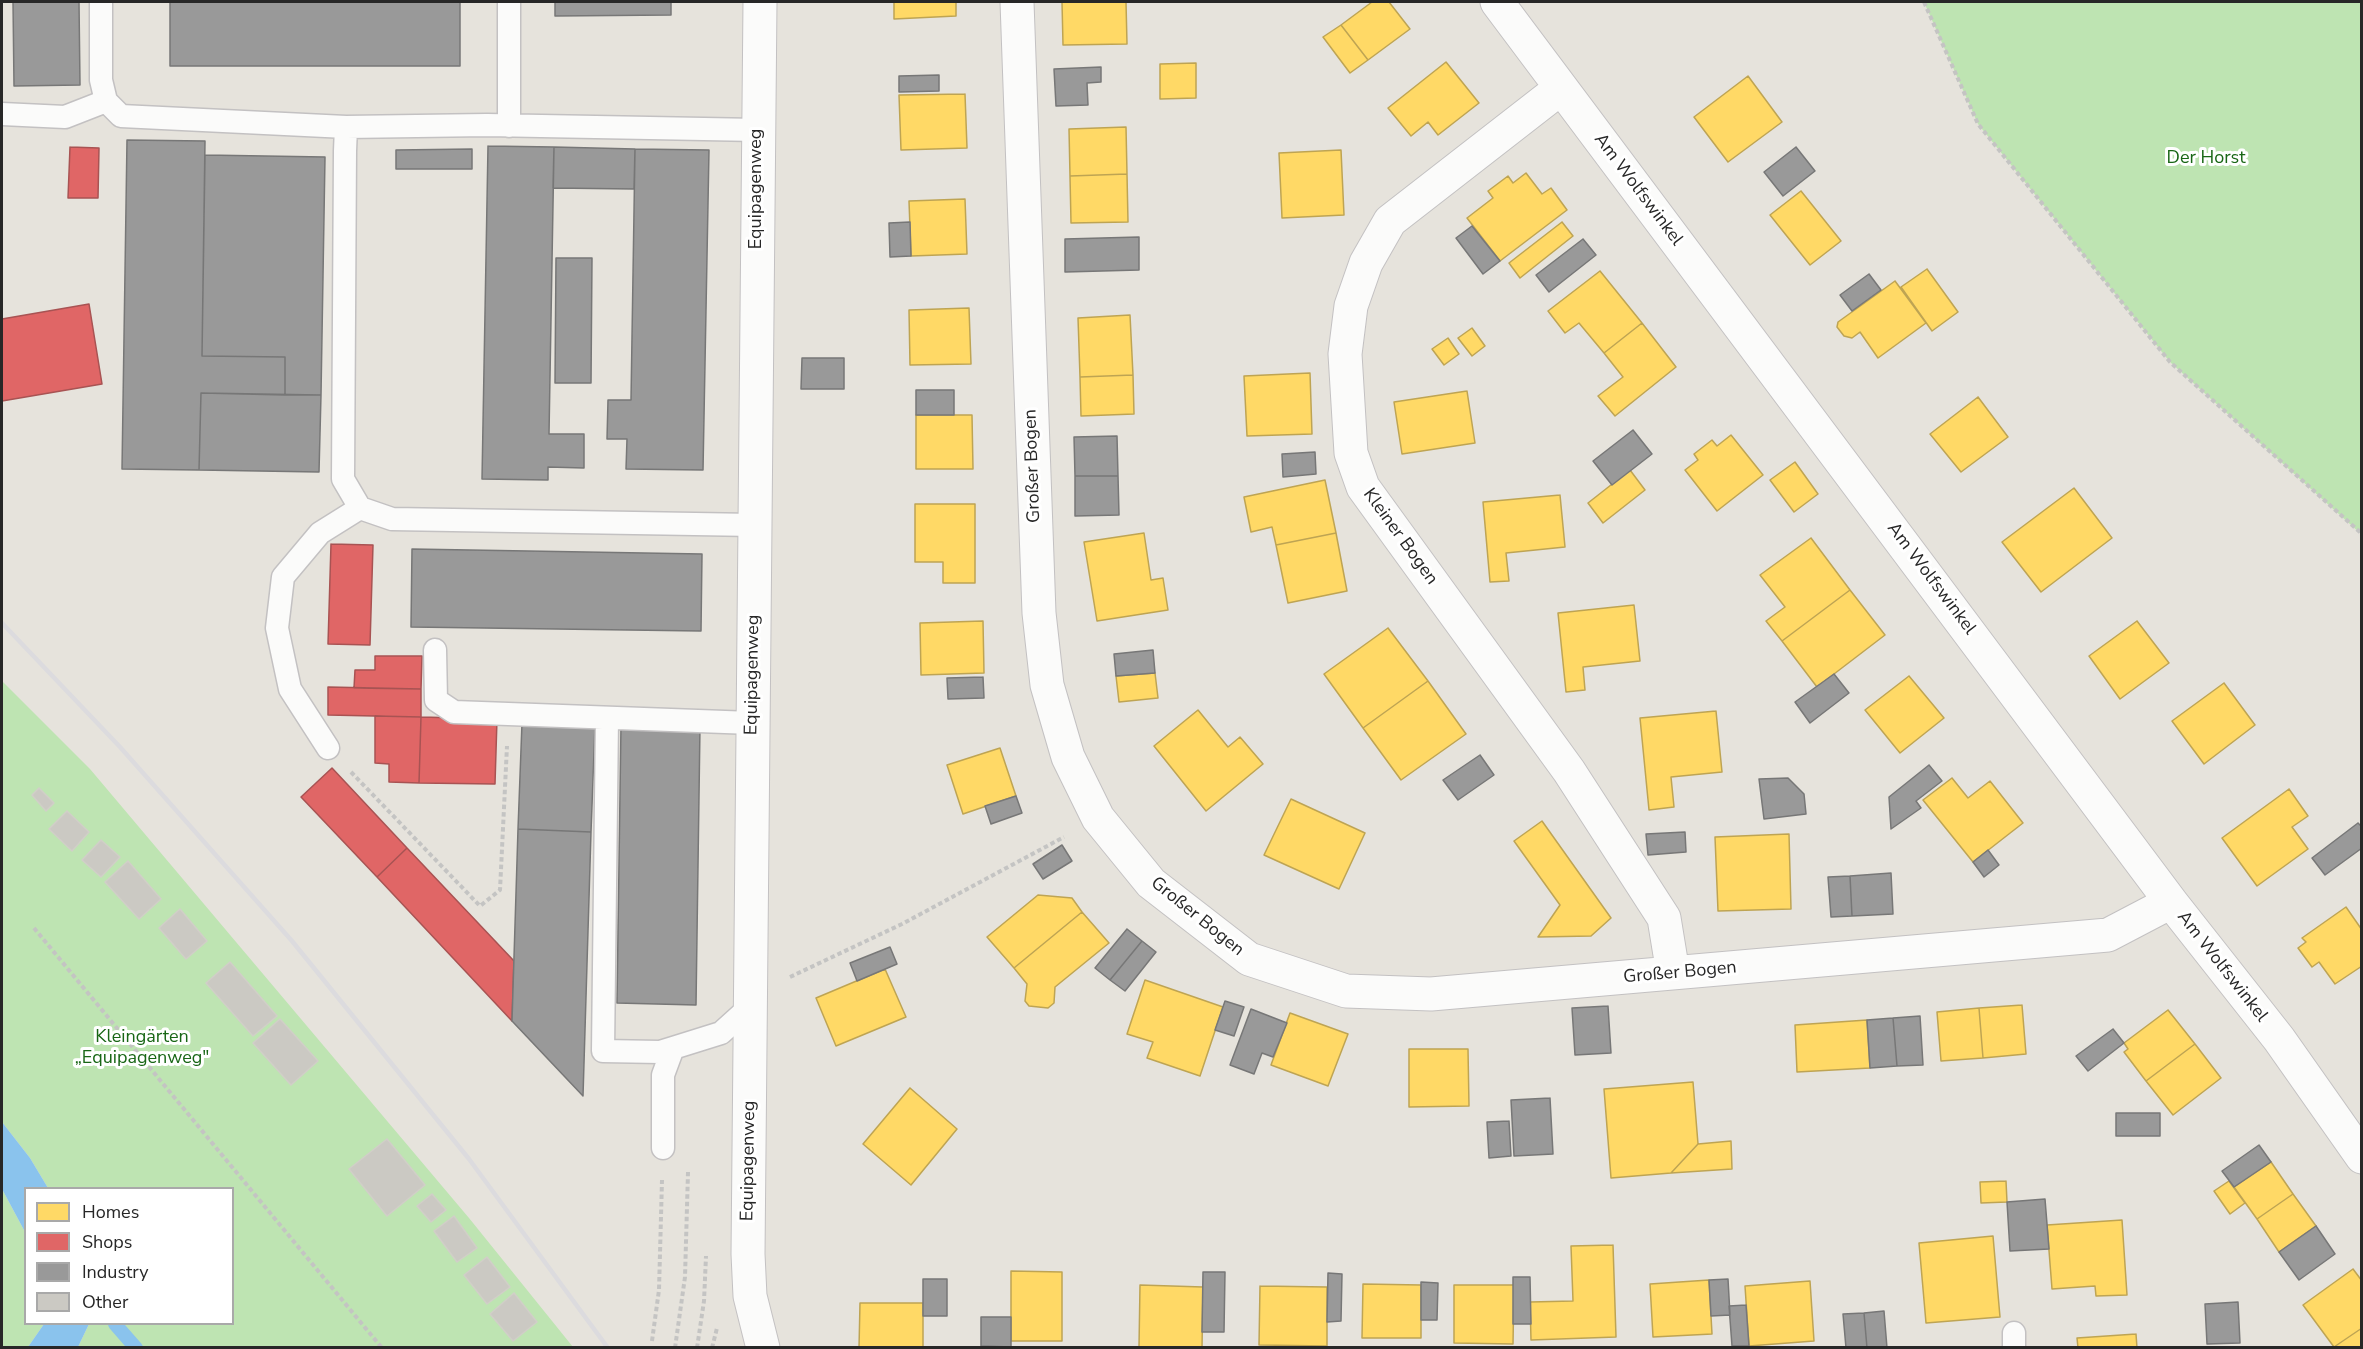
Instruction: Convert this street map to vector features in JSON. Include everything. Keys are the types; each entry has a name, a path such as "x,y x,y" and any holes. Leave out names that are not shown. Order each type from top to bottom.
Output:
{"street":[{"name":"Equipagenweg","path":"760,2 748,1254 750,1296 764,1347"},
{"name":"Großer Bogen","path":"1017,2 1039,613 1050,696 1068,757 1098,818 1151,883 1249,959 1346,990 1431,993 2108,935 2171,902"},
{"name":"Am Wolfswinkel","path":"1497,2 1906,545 2171,902 2279,1040 2361,1157"},
{"name":"Kleiner Bogen","path":"1561,88 1390,220 1366,263 1351,306 1345,354 1351,453 1363,487 1569,771 1664,918 1673,974"}],"lane":[{"path":"101,2 101,80 106,101 121,116 346,127 509,126 758,130"},
{"path":"509,2 509,126"},
{"path":"2,114 65,117 106,101"},
{"path":"346,127 343,479 360,508 392,519 755,525"},
{"path":"327,748 290,689 277,628 283,577 320,533 360,508"},
{"path":"435,650 436,700 454,712 752,723"},
{"path":"608,718 603,1051 660,1052 720,1034 752,1005"},
{"path":"663,1148 663,1075 673,1048"}],"path":[{"path":"1924,2 1978,124 2170,362 2361,534"},
{"path":"327,748 480,906 500,890 509,714"},
{"path":"785,979 902,924 1098,818"},
{"path":"34,928 382,1347"},
{"path":"652,1341 659,1290 663,1148"},
{"path":"675,1347 685,1277 688,1166"}],"green space":[{"name":"Der Horst","path":"1924,2 2361,2 2361,534 2170,362 1978,124"},
{"name":"Kleingärten „Equipagenweg\"","path":"2,681 90,769 469,1218 573,1347 78,1347 89,1325 234,1325 234,1187 47,1187 30,1158 2,1122"},
{"path":"2,1189 24,1230 24,1325 43,1325 28,1347 2,1347"}],"water":[{"path":"2,1122 30,1158 47,1187 24,1187 24,1230 2,1189"},
{"path":"43,1325 89,1325 78,1347 28,1347"}],"building: Homes":[{"path":"894,2 956,2 956,16 894,19"},
{"path":"1062,2 1126,2 1127,44 1063,45"},
{"path":"1372,2 1389,2 1410,29 1368,60 1341,25"},
{"path":"1341,25 1368,60 1350,73 1323,37"},
{"path":"1446,62 1479,103 1438,135 1428,122 1411,136 1388,108"},
{"path":"1196,63 1196,98 1160,99 1160,64"},
{"path":"1748,76 1782,122 1728,162 1694,117"},
{"path":"965,94 967,148 901,150 899,95"},
{"path":"1126,127 1127,174 1070,176 1069,129"},
{"path":"1341,150 1344,215 1282,218 1279,153"},
{"path":"1526,173 1542,194 1551,188 1567,210 1500,261 1467,218 1493,198 1488,191 1508,176 1513,183"},
{"path":"1127,174 1128,222 1071,223 1070,176"},
{"path":"1801,191 1841,241 1810,265 1770,215"},
{"path":"965,199 967,254 911,256 909,201"},
{"path":"1562,222 1573,236 1520,278 1509,263"},
{"path":"1927,269 1958,312 1932,331 1901,287"},
{"path":"1600,271 1642,323 1604,353 1579,323 1565,333 1548,311"},
{"path":"1895,281 1926,323 1878,358 1860,332 1852,338 1844,336 1837,327 1838,322"},
{"path":"969,308 971,364 910,365 909,310"},
{"path":"1130,315 1133,375 1080,377 1078,318"},
{"path":"1642,323 1676,367 1615,416 1598,396 1623,377 1604,353"},
{"path":"1472,328 1485,346 1472,356 1458,338"},
{"path":"1448,338 1459,354 1444,365 1432,349"},
{"path":"1310,373 1312,434 1247,436 1244,376"},
{"path":"1133,375 1134,414 1081,416 1080,377"},
{"path":"1467,391 1475,443 1402,454 1394,402"},
{"path":"1978,397 2008,437 1961,472 1930,434"},
{"path":"916,415 972,415 973,469 916,469"},
{"path":"1731,435 1763,475 1717,511 1685,470 1698,460 1694,454 1712,440 1717,446"},
{"path":"1795,462 1818,494 1794,512 1770,480"},
{"path":"1630,470 1645,490 1603,523 1588,503"},
{"path":"1325,480 1336,533 1276,545 1272,527 1251,532 1244,497"},
{"path":"2074,488 2112,538 2041,592 2002,542"},
{"path":"1560,495 1565,547 1506,553 1509,581 1490,582 1483,502"},
{"path":"915,504 975,504 975,583 943,583 943,562 915,562"},
{"path":"1144,533 1151,580 1163,578 1168,610 1097,621 1084,542"},
{"path":"1336,533 1347,591 1288,603 1276,545"},
{"path":"1811,538 1850,590 1782,641 1766,621 1785,607 1760,575"},
{"path":"1850,590 1885,635 1817,687 1782,641"},
{"path":"1634,605 1640,661 1583,667 1585,690 1566,692 1558,613"},
{"path":"983,621 984,673 921,675 920,623"},
{"path":"2137,621 2169,663 2120,699 2089,656"},
{"path":"1388,628 1428,681 1363,728 1324,674"},
{"path":"1155,673 1158,698 1119,702 1116,676"},
{"path":"1909,676 1944,718 1900,753 1865,710"},
{"path":"1428,681 1466,734 1401,780 1363,728"},
{"path":"2224,683 2255,725 2204,764 2172,721"},
{"path":"1198,710 1228,747 1240,737 1263,764 1206,811 1154,746"},
{"path":"1716,711 1722,772 1671,777 1674,807 1649,810 1640,718"},
{"path":"1000,748 1016,796 963,814 947,765"},
{"path":"1952,778 1968,798 1990,781 2023,823 1973,862 1923,800"},
{"path":"2289,789 2308,816 2292,827 2308,849 2257,886 2222,838"},
{"path":"1291,799 1365,833 1339,889 1264,855"},
{"path":"1542,821 1611,918 1591,936 1538,937 1560,905 1514,841"},
{"path":"1789,834 1791,909 1718,911 1715,837"},
{"path":"1038,895 1072,898 1082,912 1014,968 987,937"},
{"path":"2346,907 2362,930 2362,966 2335,984 2319,962 2312,967 2298,948 2306,942 2302,938"},
{"path":"1082,912 1109,943 1055,987 1054,1003 1048,1008 1029,1006 1025,1001 1027,984 1014,968"},
{"path":"885,969 906,1017 836,1046 816,998"},
{"path":"1145,980 1223,1007 1200,1076 1147,1058 1153,1042 1127,1034"},
{"path":"2022,1005 2026,1054 1983,1058 1979,1008"},
{"path":"1979,1008 1983,1058 1941,1061 1937,1012"},
{"path":"2168,1010 2195,1044 2146,1081 2124,1052 2128,1049 2124,1043"},
{"path":"1290,1013 1348,1034 1328,1086 1271,1065"},
{"path":"1867,1020 1870,1068 1797,1072 1795,1025"},
{"path":"2195,1044 2221,1078 2173,1115 2146,1081"},
{"path":"1409,1049 1468,1049 1469,1106 1409,1107"},
{"path":"1693,1082 1698,1144 1671,1173 1611,1178 1604,1089"},
{"path":"910,1088 957,1129 911,1185 863,1144"},
{"path":"1731,1141 1732,1169 1671,1173 1698,1144"},
{"path":"2271,1162 2293,1194 2257,1219 2234,1187"},
{"path":"2006,1181 2007,1202 1981,1203 1980,1182"},
{"path":"2229,1181 2245,1203 2230,1214 2214,1191"},
{"path":"2293,1194 2316,1226 2279,1252 2257,1219"},
{"path":"2122,1220 2127,1295 2096,1296 2095,1286 2052,1289 2047,1225"},
{"path":"1993,1236 2000,1317 1926,1323 1919,1243"},
{"path":"1613,1245 1616,1337 1531,1340 1530,1302 1573,1301 1571,1246"},
{"path":"2353,1269 2362,1281 2362,1328 2334,1347 2303,1305"},
{"path":"1011,1271 1062,1272 1062,1341 1011,1341"},
{"path":"1709,1280 1712,1334 1653,1337 1650,1284"},
{"path":"1810,1281 1814,1341 1749,1346 1745,1286"},
{"path":"1363,1284 1421,1285 1421,1338 1362,1338"},
{"path":"1140,1285 1203,1287 1202,1348 1139,1347"},
{"path":"1454,1285 1514,1285 1513,1344 1454,1343"},
{"path":"1260,1286 1327,1287 1327,1346 1259,1345"},
{"path":"860,1303 923,1303 923,1348 859,1348"},
{"path":"2362,1328 2362,1348 2334,1348 2334,1347"},
{"path":"2136,1334 2137,1348 2078,1348 2077,1338"}],"building: Shops":[{"path":"70,147 99,148 98,198 68,198"},
{"path":"89,304 102,384 2,401 2,319"},
{"path":"331,544 373,545 370,645 328,644"},
{"path":"375,656 422,656 421,689 354,688 355,670 375,670"},
{"path":"328,687 421,689 421,717 328,715"},
{"path":"375,716 421,717 419,783 389,782 389,764 375,763"},
{"path":"421,717 497,719 495,784 419,783"},
{"path":"332,768 407,848 377,877 301,797"},
{"path":"407,848 514,961 512,1021 377,877"}],"building: Industry":[{"path":"13,2 79,2 80,85 14,86"},
{"path":"170,2 460,2 460,66 170,66"},
{"path":"555,2 671,2 671,15 555,16"},
{"path":"1101,67 1101,82 1087,83 1088,105 1056,106 1054,69"},
{"path":"939,75 939,91 899,92 899,76"},
{"path":"127,140 205,141 202,356 285,357 285,395 201,393 199,470 122,469"},
{"path":"488,146 554,147 549,434 584,434 584,468 548,467 548,480 482,479"},
{"path":"554,147 635,149 634,189 553,188"},
{"path":"1796,147 1815,171 1783,196 1764,172"},
{"path":"472,149 472,169 396,169 396,150"},
{"path":"635,149 709,150 703,470 626,469 627,439 607,439 608,400 631,400"},
{"path":"205,155 325,157 321,395 285,395 285,357 202,356"},
{"path":"910,222 911,256 890,257 889,223"},
{"path":"1472,226 1500,261 1483,274 1456,238"},
{"path":"1139,237 1139,270 1065,272 1065,239"},
{"path":"1583,239 1596,255 1549,292 1536,275"},
{"path":"556,258 592,258 591,383 555,383"},
{"path":"1869,274 1881,290 1852,311 1840,295"},
{"path":"802,358 844,358 844,389 801,389"},
{"path":"916,390 954,390 954,415 916,415"},
{"path":"201,393 321,395 319,472 199,470"},
{"path":"1633,430 1652,454 1612,485 1593,461"},
{"path":"1117,436 1118,476 1075,476 1074,437"},
{"path":"1315,452 1316,474 1283,477 1282,454"},
{"path":"1075,476 1118,476 1119,515 1075,516"},
{"path":"412,549 702,554 701,631 411,627"},
{"path":"1153,650 1155,673 1116,676 1114,654"},
{"path":"1834,674 1849,693 1810,723 1795,702"},
{"path":"983,677 984,698 948,699 947,678"},
{"path":"522,723 595,726 591,832 518,829"},
{"path":"621,725 700,726 696,1005 617,1003"},
{"path":"1480,755 1494,775 1458,800 1443,780"},
{"path":"1929,765 1942,781 1916,801 1921,808 1891,829 1889,797"},
{"path":"1788,778 1804,794 1806,814 1764,819 1759,779"},
{"path":"1016,796 1022,813 991,824 985,806"},
{"path":"2358,823 2362,827 2362,848 2325,875 2312,858"},
{"path":"518,829 591,832 583,1096 512,1021"},
{"path":"1685,832 1686,852 1648,855 1646,834"},
{"path":"1062,845 1072,861 1043,879 1033,864"},
{"path":"1988,850 1999,865 1984,877 1973,862"},
{"path":"1891,873 1893,914 1852,916 1850,876"},
{"path":"1850,876 1852,916 1831,917 1828,877"},
{"path":"1127,929 1142,941 1110,980 1095,968"},
{"path":"1142,941 1156,952 1125,991 1110,980"},
{"path":"890,947 897,964 857,981 850,963"},
{"path":"1225,1001 1244,1007 1234,1036 1215,1030"},
{"path":"1608,1006 1611,1053 1575,1055 1572,1008"},
{"path":"1251,1009 1287,1023 1273,1057 1262,1053 1254,1074 1230,1065"},
{"path":"1920,1016 1923,1065 1897,1066 1893,1018"},
{"path":"1893,1018 1897,1066 1870,1068 1867,1020"},
{"path":"2113,1029 2124,1043 2088,1071 2076,1056"},
{"path":"1550,1098 1553,1154 1514,1156 1511,1100"},
{"path":"2116,1113 2160,1113 2160,1136 2116,1136"},
{"path":"1509,1121 1511,1156 1489,1158 1487,1122"},
{"path":"2259,1145 2271,1162 2234,1187 2222,1171"},
{"path":"2045,1199 2049,1249 2010,1251 2007,1202"},
{"path":"2316,1226 2335,1254 2299,1280 2279,1252"},
{"path":"1203,1272 1225,1272 1224,1332 1202,1332"},
{"path":"1328,1273 1342,1274 1341,1321 1327,1322"},
{"path":"1513,1277 1530,1277 1531,1324 1513,1324"},
{"path":"923,1279 947,1279 947,1316 923,1316"},
{"path":"1728,1279 1730,1315 1711,1316 1709,1280"},
{"path":"1421,1282 1438,1283 1437,1320 1421,1320"},
{"path":"2238,1302 2240,1343 2207,1344 2205,1304"},
{"path":"1746,1305 1749,1346 1732,1346 1729,1306"},
{"path":"1884,1311 1887,1348 1867,1348 1864,1313"},
{"path":"1864,1313 1867,1348 1846,1348 1843,1314"},
{"path":"981,1317 1011,1317 1011,1347 981,1346"}],"building: Other":[{"path":"39,788 54,803 46,811 32,795"},
{"path":"67,811 89,832 72,851 49,829"},
{"path":"101,840 120,857 101,877 82,860"},
{"path":"128,861 161,899 139,919 105,882"},
{"path":"180,909 207,941 186,959 159,928"},
{"path":"230,962 277,1016 253,1036 206,983"},
{"path":"280,1019 318,1061 291,1085 253,1043"},
{"path":"387,1139 425,1185 387,1216 349,1169"},
{"path":"432,1194 446,1210 431,1222 417,1206"},
{"path":"454,1216 477,1248 457,1262 434,1231"},
{"path":"487,1257 510,1287 487,1304 464,1275"},
{"path":"514,1293 537,1322 513,1341 490,1314"}],"waterway":[{"path":"116,1325 136,1348"}],"railway":[{"path":"2,623 120,747 292,941 469,1159 608,1348"}]}
